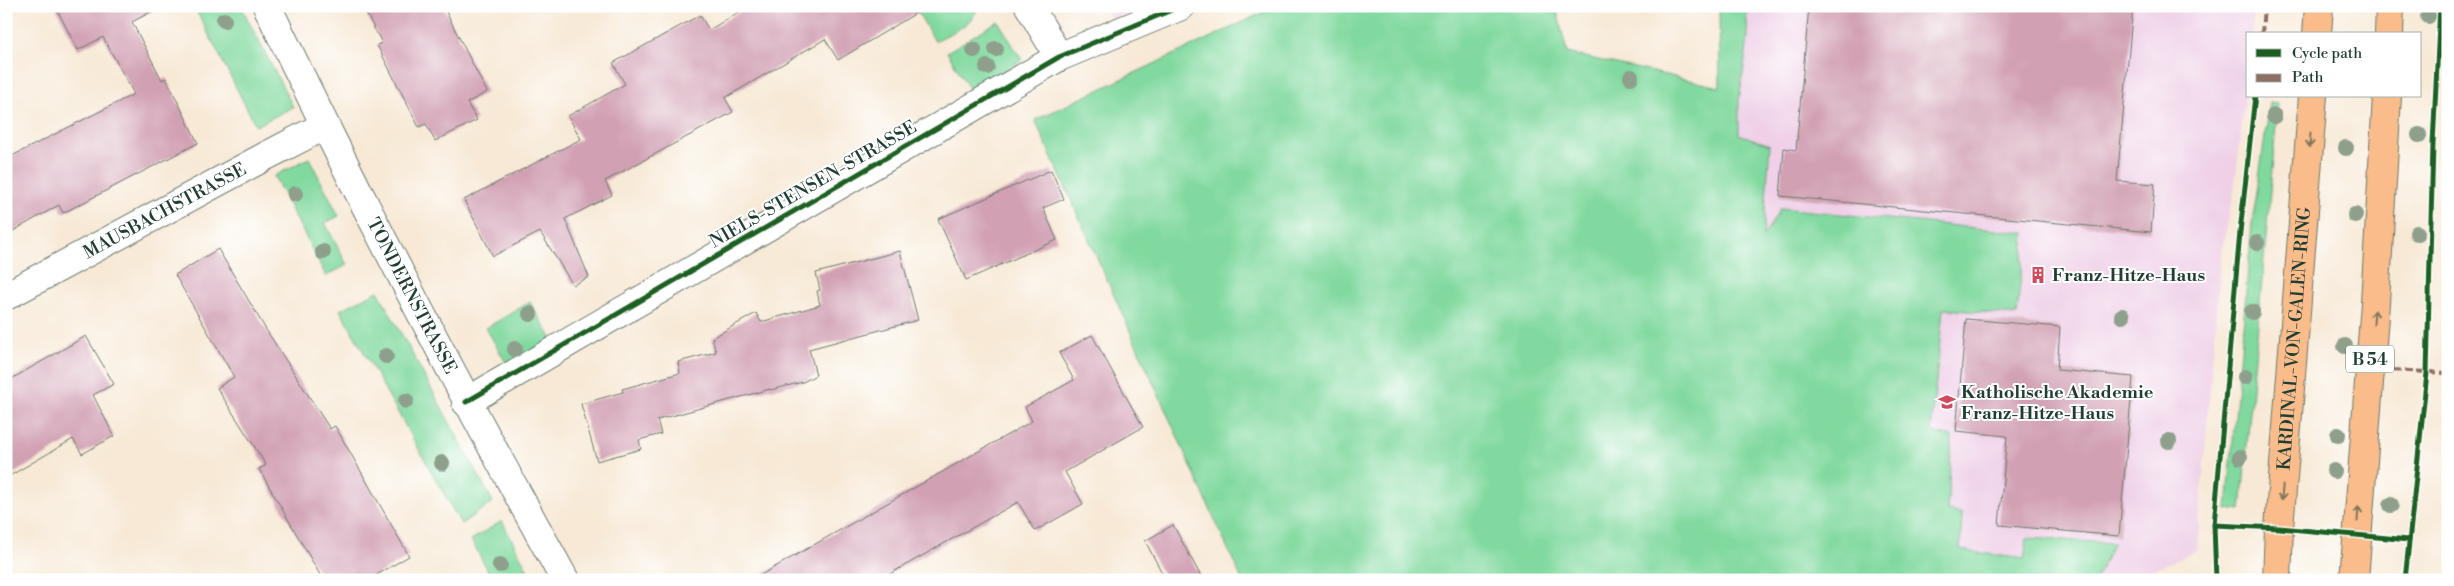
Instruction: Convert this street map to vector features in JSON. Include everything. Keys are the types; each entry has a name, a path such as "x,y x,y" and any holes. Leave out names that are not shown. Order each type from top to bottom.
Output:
{"main road":[{"path":"2317,32 2319,6"},
{"path":"2390,6 2390,32"},
{"name":"KARDINAL-VON-GALEN-RING","path":"2277,580 2279,528 2313,98"},
{"name":"B 54","path":"2354,580 2387,98"}],"street":[{"name":"TONDERNSTRASSE","path":"267,6 324,126 466,402 565,580"},
{"path":"1029,6 1059,57"},
{"name":"NIELS-STENSEN-STRASSE","path":"466,402 1059,57 1181,6"},
{"name":"MAUSBACHSTRASSE","path":"6,296 324,126"}],"shaded area":[{"path":"1105,6 1143,6 1111,20"},
{"name":"Katholische Akademie Franz-Hitze-Haus","path":"1719,6 2255,6 2252,32 2246,32 2246,86 2234,192 2221,254 2197,550 2130,580 1675,580 1720,87"}],"green space":[{"path":"194,6 241,6 293,107 256,126"},
{"path":"914,6 978,6 976,13 967,23 935,41"},
{"path":"1277,6 1556,6 1567,53 1720,87 1719,6 1746,6 1748,39 1739,101 1739,134 1770,145 1763,237 1781,208 2025,233 2017,315 1943,309 1931,432 1952,437 1947,511 1962,514 1960,550 2024,559 2027,538 2114,543 2095,580 1242,580 1035,120"},
{"path":"998,21 1022,60 970,90 947,52"},
{"path":"2270,103 2278,104 2241,511 2227,509 2252,224"},
{"path":"309,158 339,216 325,223 347,265 326,276 274,176"},
{"path":"378,291 493,502 461,524 340,310"},
{"path":"530,302 553,341 508,366 486,328"},
{"path":"502,521 533,580 493,580 471,540"}],"building":[{"path":"55,6 162,6 132,22 162,80 166,78 198,143 63,213 59,205 6,235 6,159 134,94 103,37 78,50"},
{"path":"362,6 443,6 487,92 467,103 477,120 435,141 426,124 419,127 377,45 382,43"},
{"path":"749,6 928,6 838,60 825,39 725,98 733,112 605,181 612,195 565,219 589,277 573,285 540,232 493,256 464,200 581,139 568,116 625,84 613,63 700,15 709,30"},
{"name":"Franz-Hitze-Haus","path":"1809,6 2133,6 2117,181 2155,184 2151,232 1780,196 1784,148 1796,150"},
{"path":"1051,170 1064,199 1043,208 1057,240 966,280 938,219"},
{"path":"218,249 265,328 330,429 335,426 409,556 368,580 323,580 259,469 266,465 217,388 234,377 175,275"},
{"path":"900,251 918,320 809,349 816,375 803,382 770,389 657,420 661,434 639,440 641,449 597,461 581,404 623,392 622,389 680,373 678,362 716,352 712,338 756,313 761,322 820,305 817,291 820,290 816,273"},
{"path":"1966,319 2060,327 2057,370 2133,377 2119,536 1999,525 2007,436 1956,431"},
{"path":"1092,335 1143,427 1065,472 1083,504 1035,531 1018,502 879,580 752,580 1032,421 1025,407 1074,380 1059,353"},
{"path":"86,336 114,384 93,395 114,436 82,454 73,439 6,478 6,382"},
{"path":"1173,525 1203,580 1166,580 1145,541"}],"marked path":[{"path":"2262,32 2264,6"},
{"path":"2369,369 2448,373"}],"cycle path":[{"path":"466,402 1059,57 1181,6"},
{"path":"2405,580 2427,373 2433,144 2440,6"},
{"path":"2216,580 2214,525 2240,232 2255,98"},
{"path":"2214,525 2279,528 2409,540"}],"place":[{"name":"Franz-Hitze-Haus","path":"2038,275"},
{"name":"Katholische Akademie Franz-Hitze-Haus","path":"1947,402"}]}
